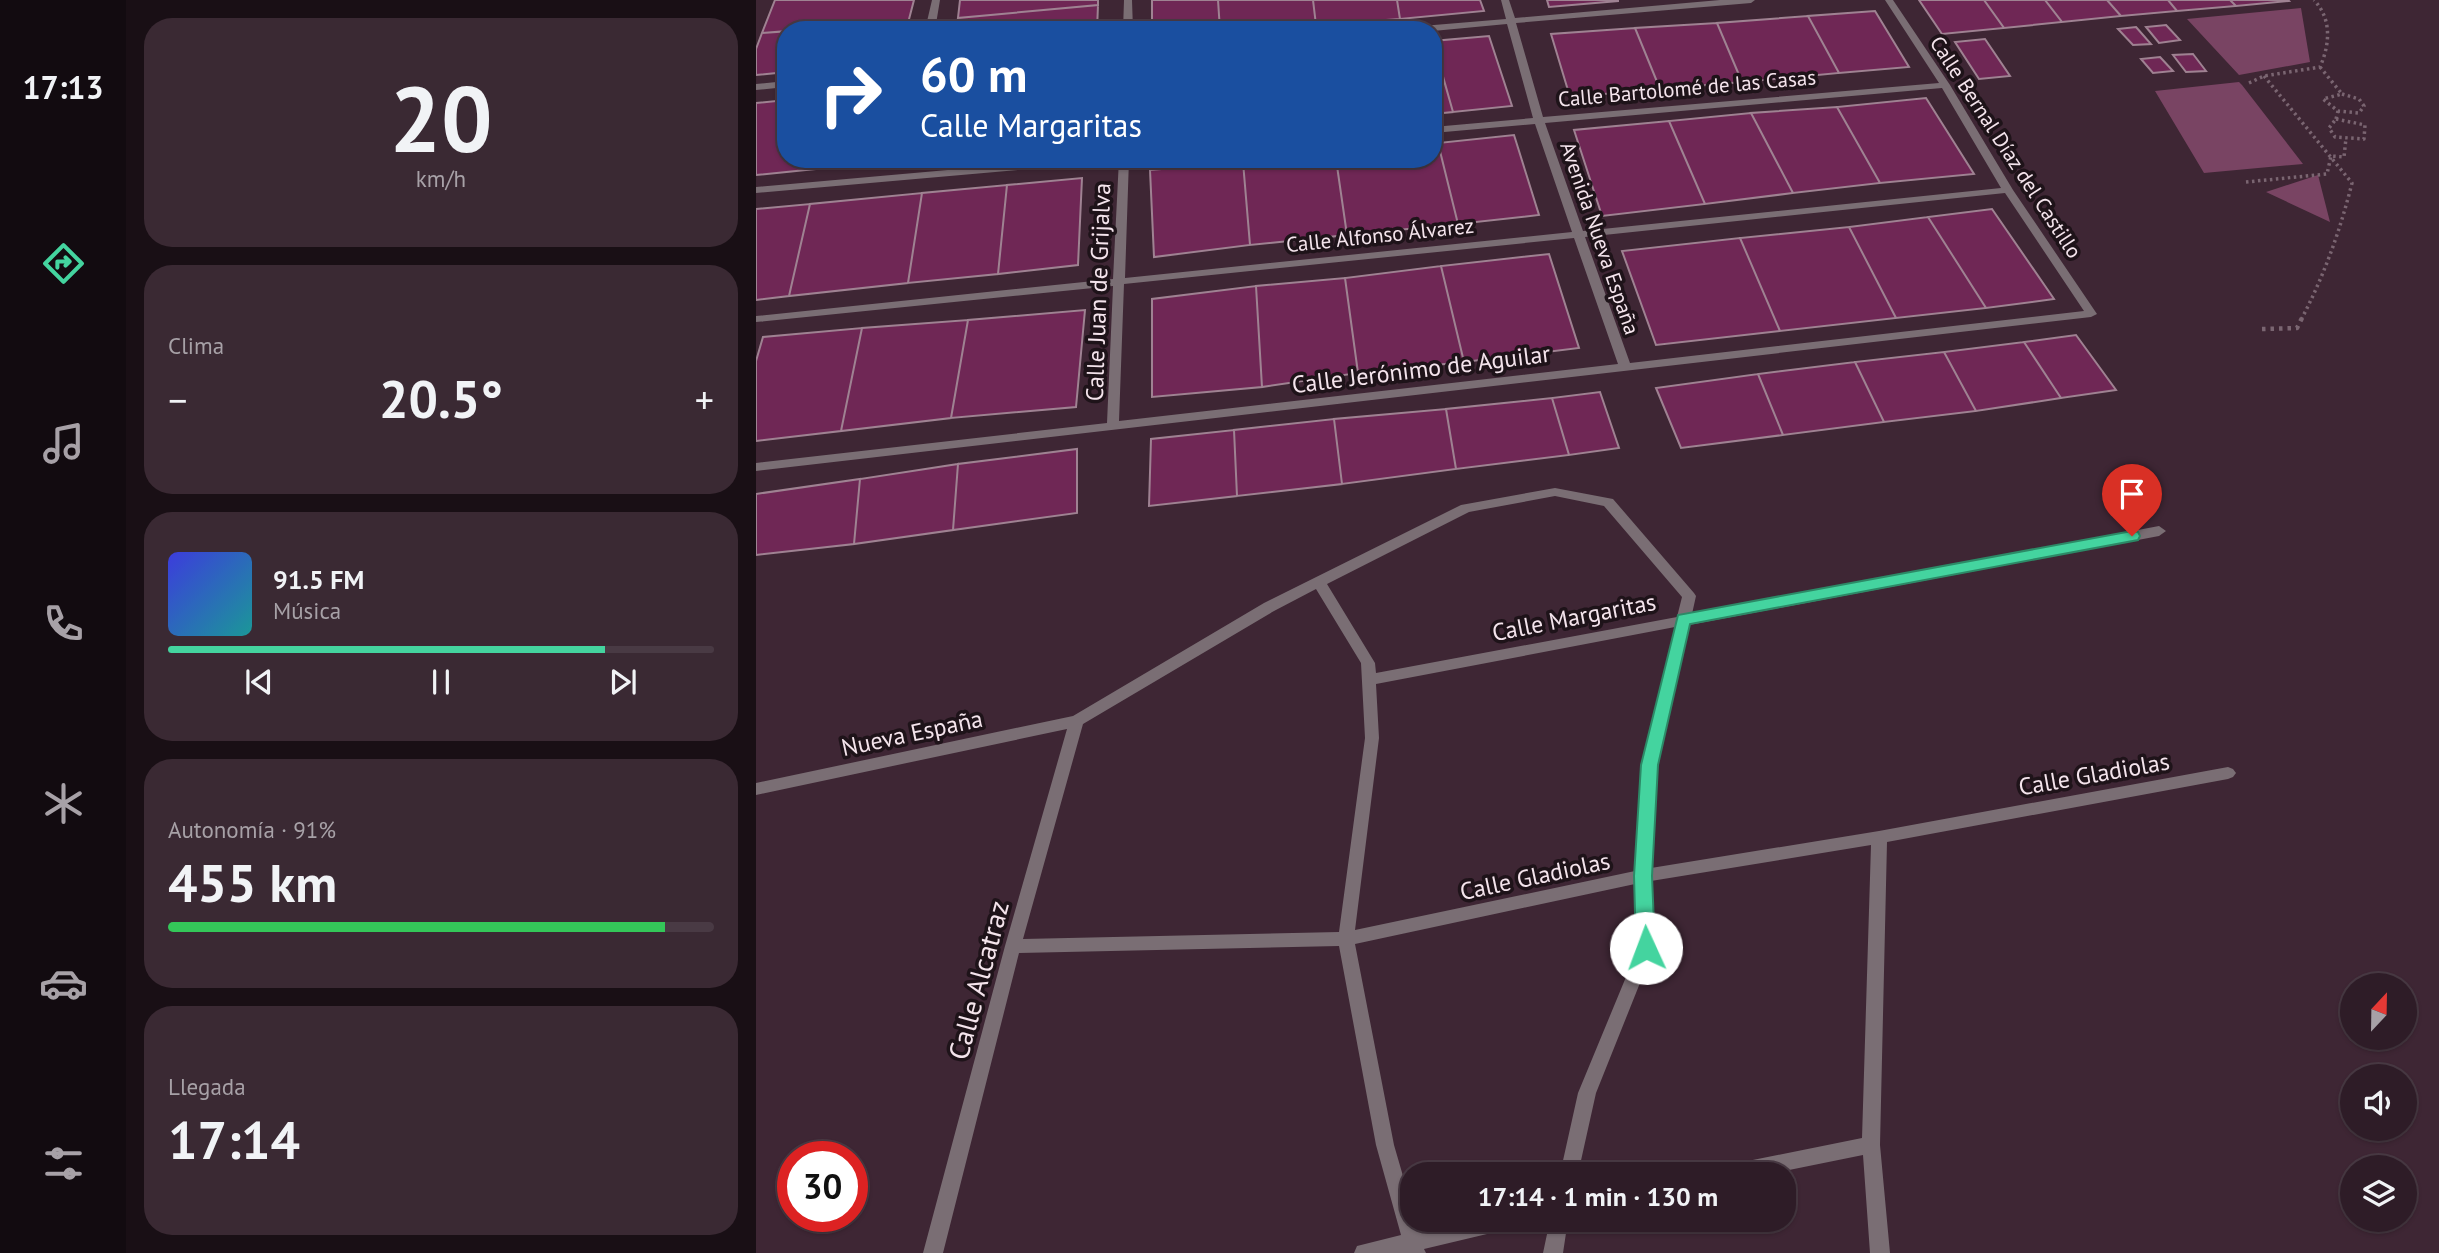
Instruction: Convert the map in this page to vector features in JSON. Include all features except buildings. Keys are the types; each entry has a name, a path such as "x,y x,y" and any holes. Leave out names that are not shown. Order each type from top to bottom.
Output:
{"street":[{"path":"932,21 936,0"},
{"path":"1128,0 1128,21"},
{"name":"Avenida Nueva España","path":"1505,0 1539,121 1625,367"},
{"path":"1442,27 1751,0"},
{"name":"Calle Bernal Díaz del Castillo","path":"1889,0 1945,85 2008,190 2091,314"},
{"path":"756,87 777,85"},
{"name":"Calle Bartolomé de las Casas","path":"1442,129 1945,85"},
{"path":"756,190 1006,168"},
{"name":"Calle Juan de Grijalva","path":"1113,426 1124,168"},
{"name":"Calle Alfonso Álvarez","path":"756,318 2008,190"},
{"name":"Calle Jerónimo de Aguilar","path":"756,467 2091,314"},
{"name":"Nueva España","path":"756,789 1077,721 1269,607 1466,508 1555,492 1608,502 1689,596 1683,619"},
{"name":"Calle Margaritas","path":"1369,680 2159,531"},
{"path":"1319,582 1368,663 1372,738 1346,939 1385,1145 1414,1247"},
{"path":"1572,1162 1587,1093 1646,948 1643,876 1650,765 1683,619"},
{"name":"Calle Alcatraz","path":"933,1253 1013,946 1077,721"},
{"name":"Calle Gladiolas","path":"1013,946 1346,939 1643,876 1879,837 2228,773"},
{"path":"1879,837 1871,1145 1880,1253"},
{"path":"1787,1162 1871,1145"},
{"path":"1364,1253 1414,1247 1466,1232"},
{"path":"1553,1253 1557,1232"}],"path":[{"path":"2314,0 2323,8 2327,26 2327,52 2320,67"},
{"path":"2249,83 2264,76 2320,67"},
{"path":"2320,67 2342,94"},
{"path":"2262,329 2297,328 2320,284 2343,219 2352,183 2281,100 2264,76"},
{"path":"2342,94 2359,99 2364,106 2359,113 2338,111 2323,99 2342,94"},
{"path":"2336,119 2365,125 2364,139 2335,137 2329,128 2338,111"},
{"path":"2331,156 2344,156 2346,138"},
{"path":"2246,182 2327,174 2331,156"}],"shaded area":[{"path":"2301,8 2310,62 2239,75 2187,19"},
{"path":"2239,82 2303,164 2204,173 2155,91"},
{"path":"2318,175 2330,222 2266,192"}],"route":[{"path":"1646,948 1643,876 1650,765 1683,619 2132,536"}]}
